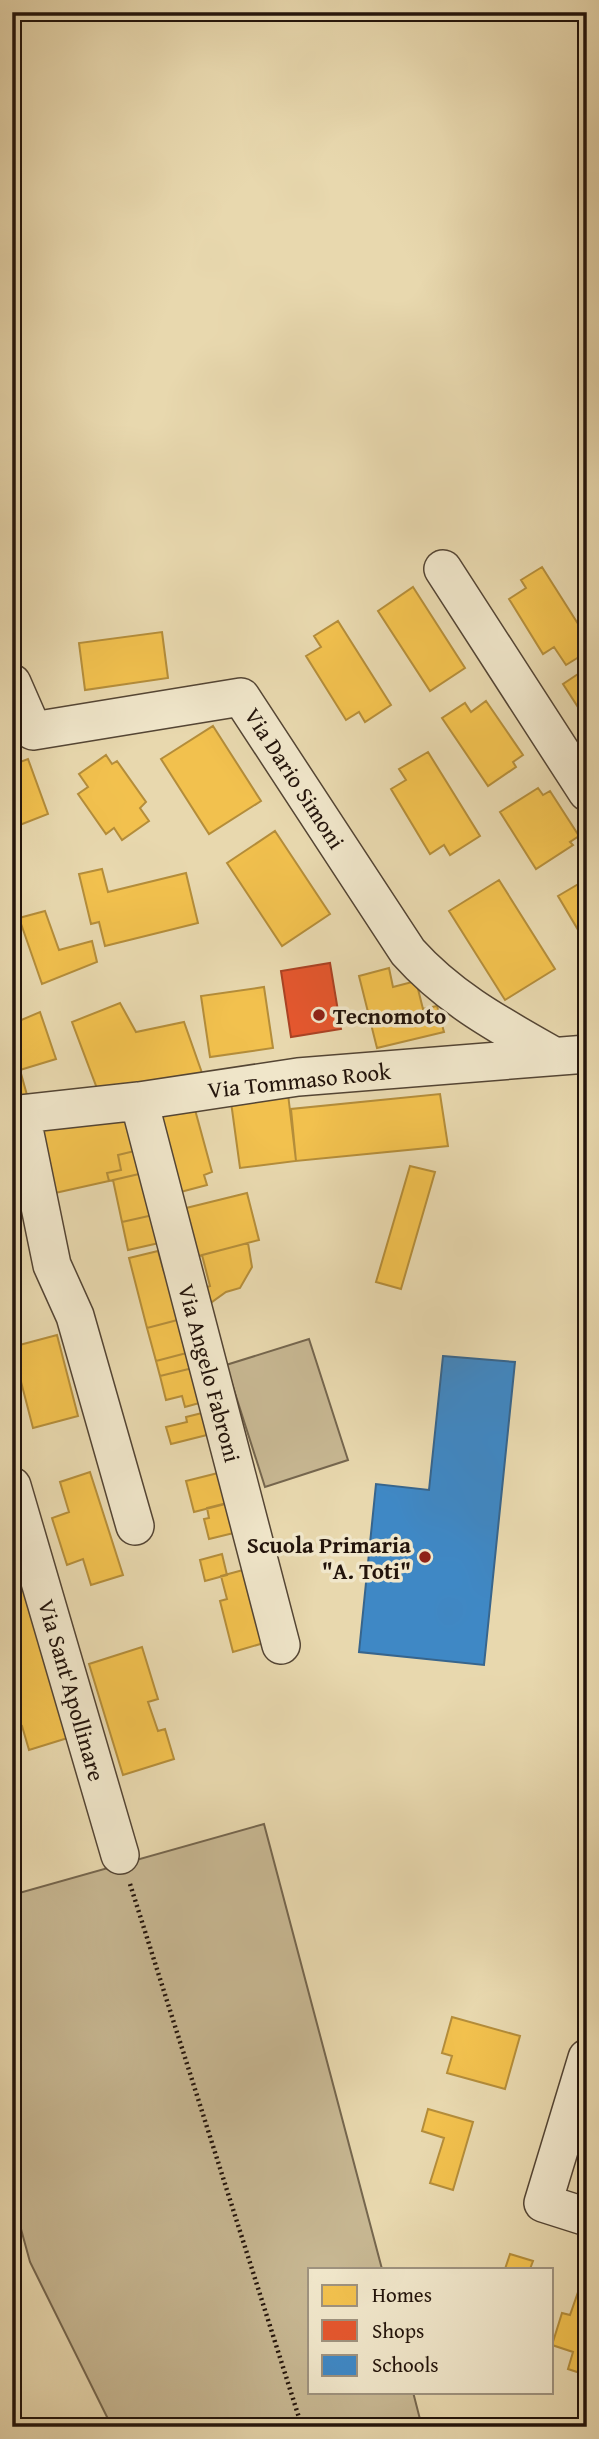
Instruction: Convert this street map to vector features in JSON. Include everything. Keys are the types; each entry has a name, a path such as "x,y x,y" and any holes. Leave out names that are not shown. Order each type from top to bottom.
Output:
{"street":[{"path":"443,569 587,792"},
{"name":"Via Dario Simoni","path":"12,683 33,731 242,697 408,951 435,981 458,998 569,1054"},
{"name":"Via Dario Simoni","path":"458,998 474,1036 478,1063"},
{"name":"Via Tommaso Rook","path":"16,1114 139,1101 298,1077 569,1054"},
{"name":"Via Angelo Fabroni","path":"139,1101 281,1645"},
{"path":"16,1114 52,1265 75,1316 135,1526"},
{"name":"Via Sant'Apollinare","path":"12,1486 120,1855"},
{"path":"587,2058 543,2203 587,2217"}],"path":[{"path":"120,1855 302,2427"}],"shaded area":[{"path":"309,1339 348,1460 265,1487 226,1365"},
{"path":"264,1824 382,2268 308,2268 308,2394 414,2394 422,2427 112,2427 30,2262 12,2196 12,1895"}],"building: Homes":[{"path":"542,567 580,627 584,625 587,629 587,652 566,665 554,647 543,654 509,599 526,588 521,580"},
{"path":"413,587 465,668 430,691 378,611"},
{"path":"338,621 391,705 365,722 359,712 346,720 306,656 321,647 314,636"},
{"path":"162,632 168,678 85,690 79,643"},
{"path":"587,668 587,721 563,684"},
{"path":"486,701 523,755 513,762 516,767 488,786 442,718 465,703 471,712"},
{"path":"213,726 261,801 209,834 161,759"},
{"path":"428,752 480,836 450,855 444,845 430,854 391,789 406,780 399,769"},
{"path":"106,755 112,764 117,761 146,802 140,808 149,821 122,840 114,828 106,834 78,794 88,787 79,774"},
{"path":"28,759 48,814 12,828 12,765"},
{"path":"538,788 543,795 550,791 579,836 570,842 573,845 536,869 500,812"},
{"path":"275,831 330,914 282,946 227,863"},
{"path":"102,869 108,892 186,873 198,923 105,946 99,922 91,924 79,874"},
{"path":"587,879 587,945 558,896"},
{"path":"499,880 555,969 505,1000 449,911"},
{"path":"45,911 59,950 92,941 97,962 42,984 19,918"},
{"path":"389,968 393,987 416,981 423,1009 437,1006 444,1032 377,1048 359,976"},
{"path":"264,987 273,1048 210,1057 201,996"},
{"path":"120,1003 136,1032 184,1022 202,1073 98,1091 72,1022"},
{"path":"40,1012 56,1059 20,1070 12,1048 12,1024"},
{"path":"20,1070 27,1095 12,1097 12,1071"},
{"path":"288,1094 296,1161 240,1168 231,1102"},
{"path":"440,1094 448,1146 296,1161 291,1109"},
{"path":"194,1106 212,1172 204,1175 207,1185 173,1194 153,1118"},
{"path":"137,1113 147,1148 118,1155 121,1170 107,1173 109,1181 55,1193 42,1127"},
{"path":"147,1148 152,1171 109,1181 107,1173 121,1170 118,1155"},
{"path":"410,1166 435,1172 401,1289 376,1282"},
{"path":"152,1171 162,1213 122,1222 113,1180"},
{"path":"247,1193 259,1240 195,1257 182,1209"},
{"path":"162,1213 168,1241 128,1250 122,1222"},
{"path":"248,1243 252,1267 240,1288 226,1292 198,1312 192,1292 210,1286 202,1255"},
{"path":"158,1251 164,1272 176,1268 189,1317 147,1328 129,1258"},
{"path":"189,1317 198,1350 156,1361 147,1328"},
{"path":"57,1335 78,1416 33,1428 12,1347"},
{"path":"198,1350 201,1366 160,1376 156,1361"},
{"path":"201,1366 210,1400 185,1407 182,1396 166,1400 160,1376"},
{"path":"210,1411 215,1433 171,1444 166,1427 187,1422 186,1417"},
{"path":"230,1470 237,1501 194,1512 186,1481"},
{"path":"90,1472 123,1575 91,1585 83,1559 67,1565 52,1518 69,1512 60,1482"},
{"path":"235,1501 242,1531 209,1539 204,1519 209,1518 207,1508"},
{"path":"222,1554 227,1575 205,1581 200,1560"},
{"path":"254,1567 274,1640 233,1652 220,1601 227,1599 221,1576"},
{"path":"25,1571 74,1736 29,1750 22,1726 12,1729 12,1575"},
{"path":"142,1647 158,1699 148,1702 158,1731 165,1729 174,1759 123,1775 89,1664"},
{"path":"452,2017 520,2036 505,2089 447,2073 452,2056 442,2053"},
{"path":"428,2109 473,2122 453,2190 430,2183 444,2138 422,2131"},
{"path":"510,2254 533,2261 530,2268 505,2268"},
{"path":"584,2275 587,2276 587,2362 583,2374 568,2369 573,2352 554,2346 562,2313 570,2315"}],"building: Shops":[{"path":"330,963 341,1029 291,1037 281,971"}],"building: Schools":[{"path":"443,1356 515,1362 484,1665 359,1652 376,1484 429,1490"}],"place":[{"name":"Tecnomoto","path":"319,1015"},
{"name":"Scuola Primaria \"A. Toti\"","path":"425,1557"}]}
